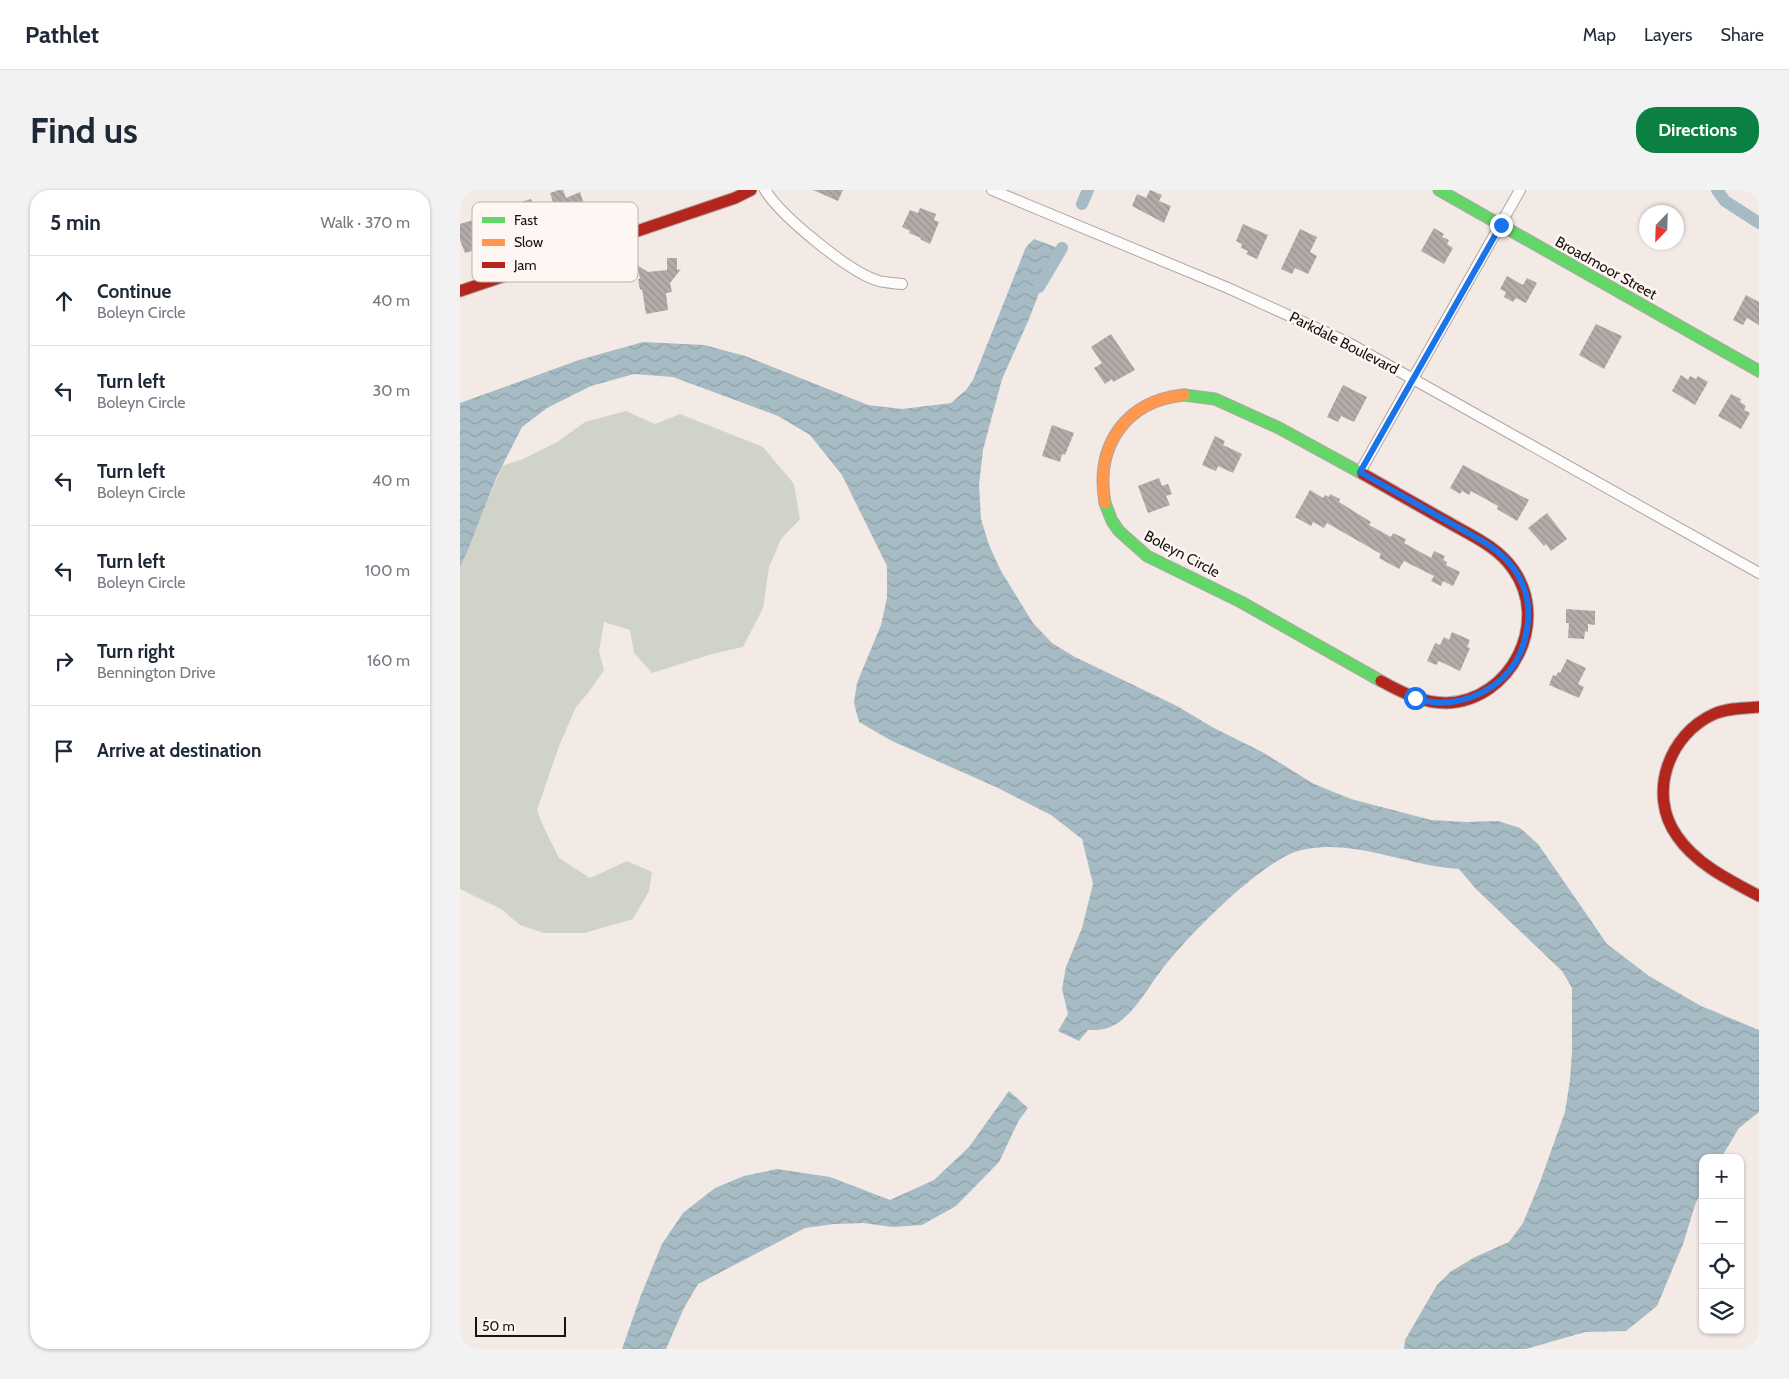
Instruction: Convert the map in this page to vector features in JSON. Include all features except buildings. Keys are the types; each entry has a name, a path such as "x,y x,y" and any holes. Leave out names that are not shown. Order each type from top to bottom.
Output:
{"street":[{"path":"638,231 735,198 751,190"},
{"path":"765,190 791,219 822,246 860,273 879,281 902,284"},
{"name":"Parkdale Boulevard","path":"992,190 1228,288 1347,342 1759,573"},
{"name":"Broadmoor Street","path":"1439,190 1759,371"},
{"path":"1360,472 1520,190"},
{"path":"460,291 487,282"},
{"name":"Boleyn Circle","path":"1184,395 1215,399 1279,428 1360,472 1498,551 1519,576 1526,593 1528,606 1526,636 1514,665 1504,678 1493,687 1462,700 1447,703 1415,698 1395,689 1241,602 1147,556 1124,536 1112,521 1105,504 1102,485 1102,472 1107,453 1112,439 1120,428 1148,404 1168,397 1184,395"},
{"path":"1759,707 1747,706 1724,710 1710,715 1692,727 1682,737 1668,765 1664,779 1664,797 1669,822 1687,848 1710,868 1759,896"}],"shaded area":[{"path":"626,411 655,424 680,414 763,447 794,484 800,519 781,539 769,567 763,608 743,647 712,654 652,673 634,653 630,630 604,622 599,651 604,670 576,707 559,746 537,810 559,858 590,878 627,861 652,872 649,891 633,919 584,933 544,933 520,925 501,909 460,889 460,567 502,466 523,459 557,442 585,422"}],"water":[{"path":"1034,239 1061,249 1051,262 1029,319 1002,379 983,450 979,485 981,519 989,545 1001,571 1033,623 1052,643 1075,657 1177,706 1212,727 1264,753 1314,784 1351,799 1431,820 1498,821 1520,828 1538,844 1607,944 1649,976 1701,1006 1759,1030 1759,1112 1739,1128 1723,1154 1699,1154 1699,1197 1683,1244 1657,1306 1626,1331 1585,1332 1526,1349 1404,1349 1405,1340 1437,1285 1450,1272 1475,1257 1509,1242 1523,1223 1565,1112 1570,1080 1572,988 1562,971 1476,889 1459,869 1432,866 1347,848 1314,848 1298,851 1282,858 1244,885 1204,922 1171,958 1136,1005 1119,1022 1104,1029 1088,1030 1079,1041 1058,1031 1068,1014 1062,989 1066,967 1082,928 1093,884 1082,839 1051,815 996,787 892,741 859,722 854,703 857,683 881,625 887,598 887,566 842,475 810,435 778,416 673,377 634,374 591,386 547,408 522,427 497,476 460,567 460,403 579,360 643,342 704,345 745,356 868,405 902,409 951,403 966,390 973,380 1026,247"},
{"path":"1009,1091 1028,1108 1019,1120 999,1162 956,1206 922,1225 893,1227 863,1223 805,1228 698,1284 684,1308 666,1349 622,1349 662,1244 683,1213 715,1188 744,1176 777,1169 830,1177 890,1200 934,1180 969,1147"}],"waterway":[{"path":"1082,204 1088,190"},
{"path":"1717,190 1725,201 1759,223"},
{"path":"1039,287 1062,248"}],"traffic: fast":[{"path":"1439,190 1759,371"},
{"path":"1184,395 1215,399 1279,428 1363,474"},
{"path":"1105,503 1112,521 1119,531 1147,556 1241,602 1381,681"}],"traffic: slow":[{"path":"1105,503 1103,482 1105,463 1110,445 1119,430 1130,417 1145,406 1163,399 1184,395"}],"traffic: jam":[{"path":"638,231 735,198 751,190"},
{"path":"460,291 487,282"},
{"path":"1363,474 1491,547 1513,569 1524,590 1528,612 1526,634 1518,655 1506,674 1489,689 1469,699 1437,703 1404,693 1381,681"},
{"path":"1759,707 1725,711 1714,714 1698,723 1675,750 1667,767 1664,784 1664,802 1668,820 1685,846 1703,863 1759,896"}],"route":[{"path":"1415,698 1447,703 1462,700 1493,687 1504,678 1514,665 1526,636 1528,623 1526,593 1519,576 1498,551 1360,472 1501,225"}]}
